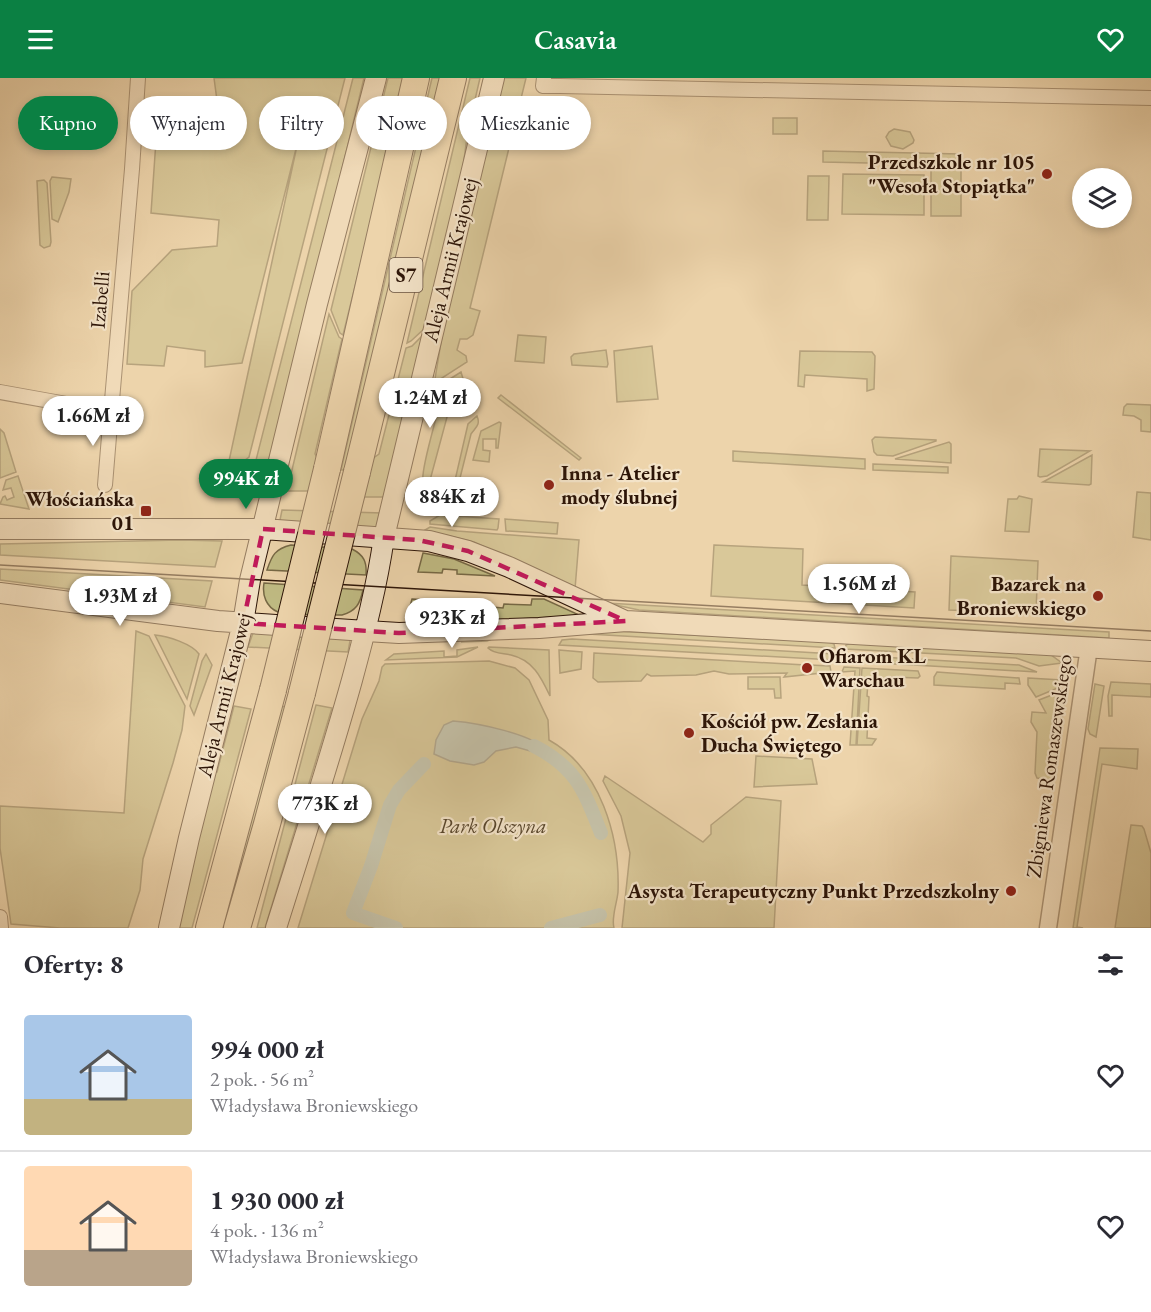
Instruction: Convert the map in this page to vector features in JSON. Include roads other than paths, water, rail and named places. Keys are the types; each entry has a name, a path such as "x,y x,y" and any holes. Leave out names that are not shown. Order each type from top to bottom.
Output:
{"highway":[{"name":"S7","path":"209,928 273,690 327,469 416,78"},
{"name":"Aleja Armii Krajowej","path":"237,928 302,693 453,78"}],"main road":[{"name":"Aleja Armii Krajowej","path":"169,928 317,304 376,78"},
{"name":"Aleja Armii Krajowej","path":"276,928 338,730 366,631 377,587 384,537 494,78"},
{"path":"0,529 263,528 429,541 468,551 510,567 626,621"},
{"path":"0,593 243,623 399,633 528,628 626,621 1151,651"}],"street":[{"name":"Izabelli","path":"105,485 138,78"},
{"path":"544,82 1151,98"},
{"path":"0,392 111,412"},
{"name":"Zbigniewa Romaszewskiego","path":"1047,928 1089,647"},
{"path":"0,917 1,928"}],"water":[{"path":"453,721 476,724 519,735 543,746 550,753 548,756 516,747 496,751 484,762 474,765 450,761 434,754 436,740 444,725"}],"waterway":[{"path":"534,746 549,754 570,772 584,793 601,833"},
{"path":"396,928 353,913 390,805 399,790 424,764"},
{"path":"551,928 600,915"}],"tram line":[{"path":"0,565 1151,631"}],"place":[{"name":"Przedszkole nr 105 \"Wesoła Stopiątka\"","path":"1047,174"},
{"name":"Inna - Atelier mody ślubnej","path":"549,485"},
{"name":"Włościańska 01","path":"146,511"},
{"name":"Bazarek na Broniewskiego","path":"1098,596"},
{"name":"Ofiarom KL Warschau","path":"807,668"},
{"name":"Kościół pw. Zesłania Ducha Świętego","path":"689,733"},
{"name":"Asysta Terapeutyczny Punkt Przedszkolny","path":"1011,891"}],"park label":[{"name":"Park Olszyna","path":"493,826"}]}
